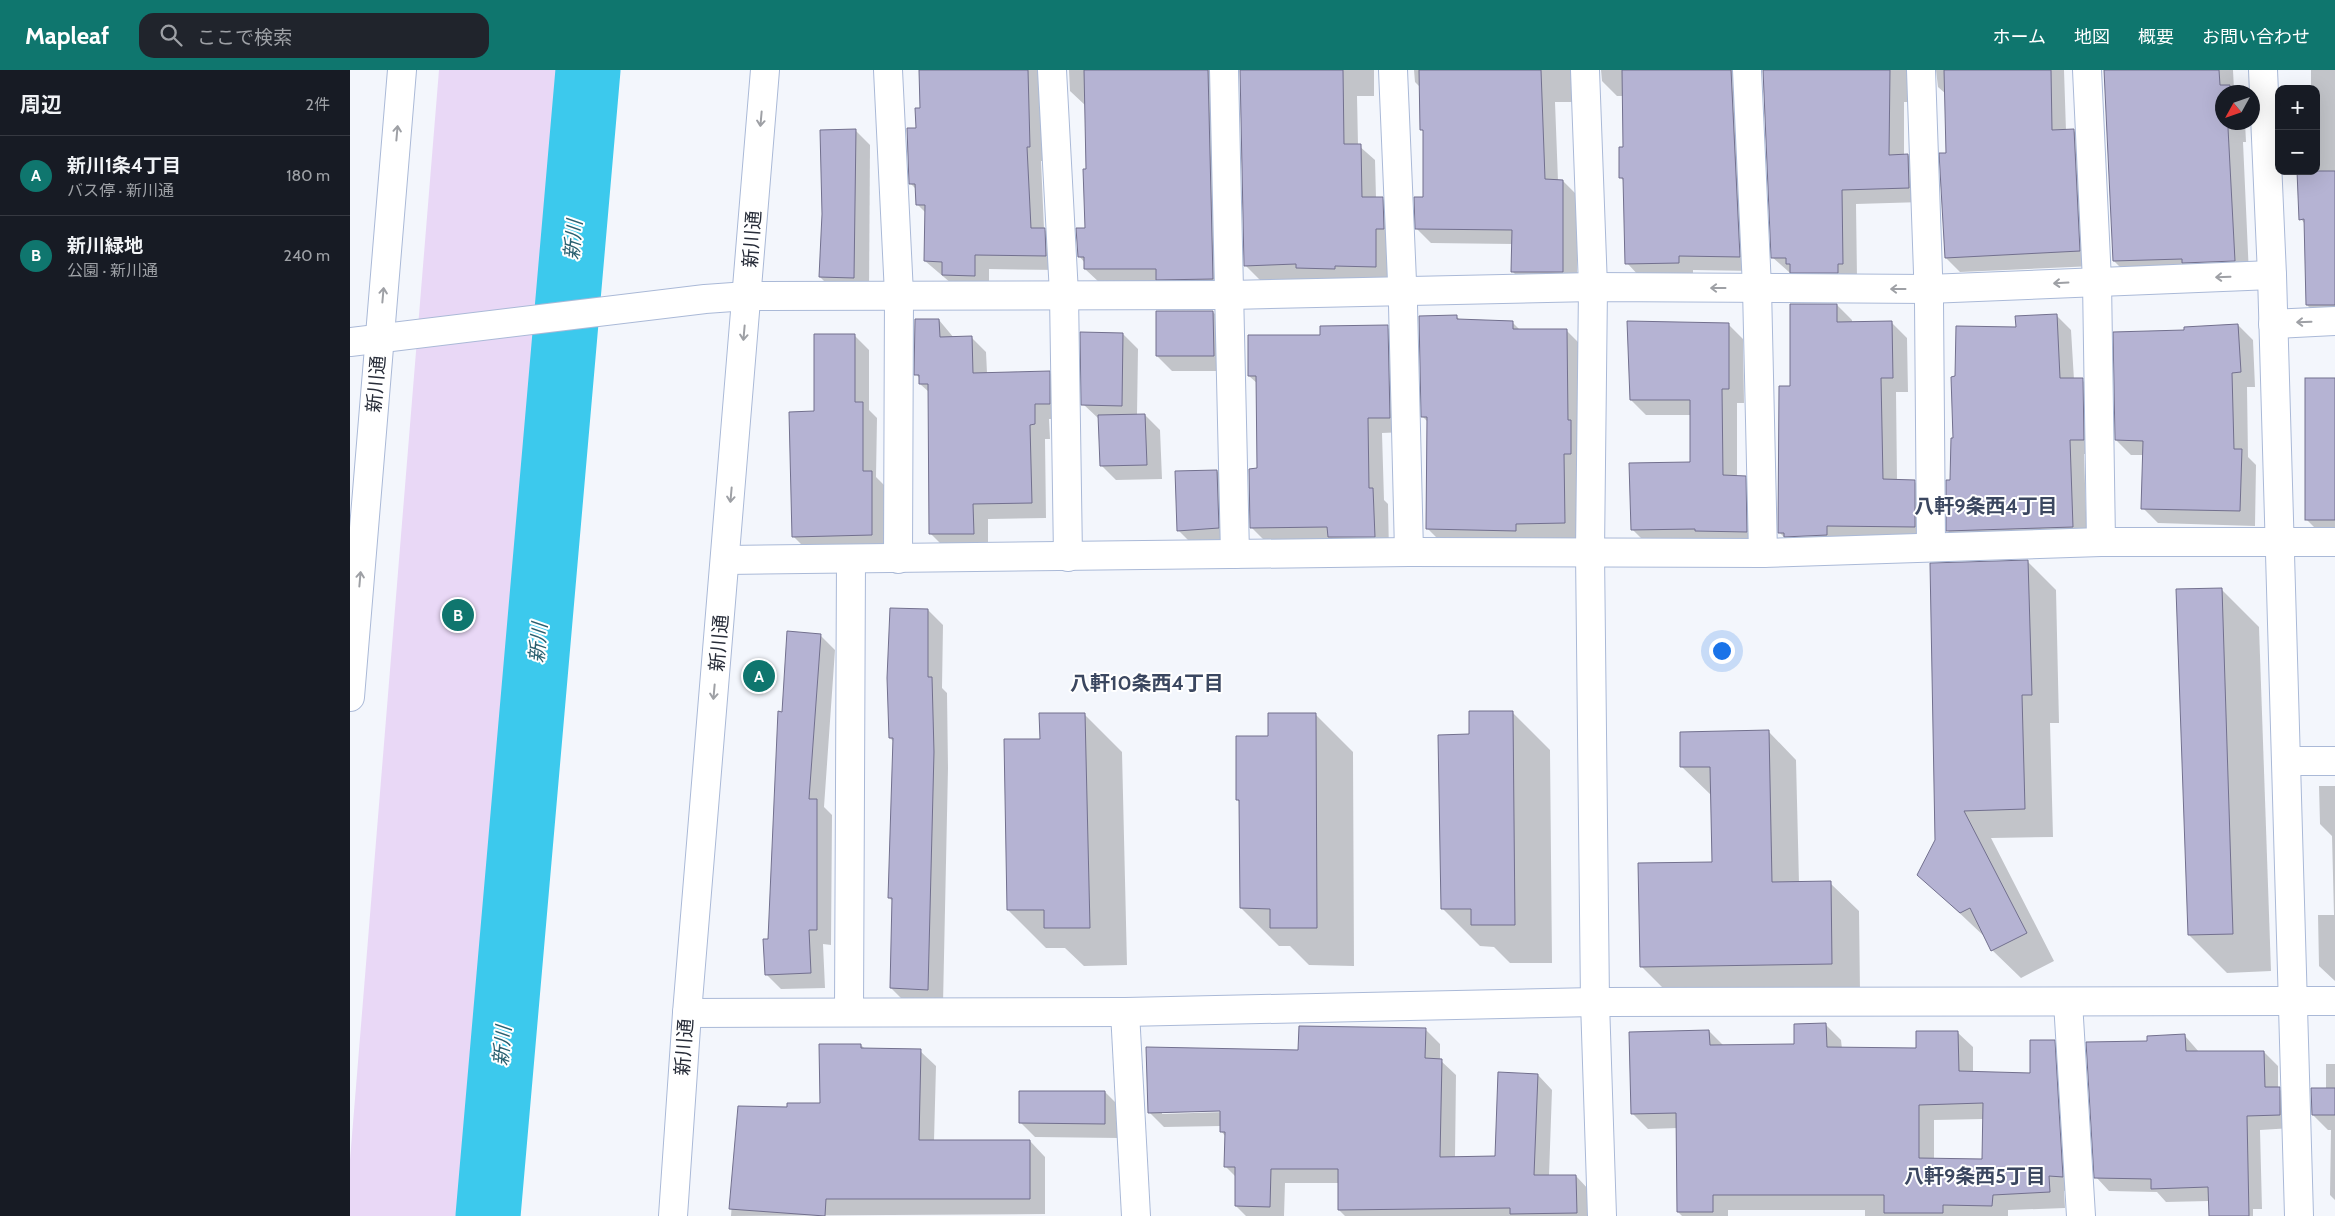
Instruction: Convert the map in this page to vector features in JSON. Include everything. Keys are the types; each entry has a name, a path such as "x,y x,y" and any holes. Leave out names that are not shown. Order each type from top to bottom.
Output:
{"street":[{"name":"新川通","path":"350,697 402,70"},
{"name":"新川通","path":"672,1216 765,70"},
{"path":"888,70 899,294 898,559"},
{"path":"1052,70 1064,294 1068,557"},
{"path":"1224,70 1234,554"},
{"path":"1393,70 1410,552"},
{"path":"1586,70 1593,287 1590,552 1595,1002 1602,1216"},
{"path":"1747,70 1758,288 1763,553"},
{"path":"1921,70 1928,289 1931,546"},
{"path":"2087,70 2097,281 2101,542"},
{"path":"2263,70 2272,275 2299,1216"},
{"path":"350,342 705,299 748,296 899,294 1230,295 1593,287 1928,289 2272,275"},
{"path":"2273,324 2335,322"},
{"path":"726,560 1410,552 1763,553 1931,546 2101,542 2279,540 2335,542"},
{"path":"850,1011 851,559"},
{"path":"2286,761 2335,761"},
{"path":"687,1013 850,1011 1125,1012 1595,1002 2335,1001"},
{"path":"2068,1002 2081,1216"},
{"path":"1125,1012 1136,1216"}],"shaded area":[{"path":"439,70 570,70 468,1216 350,1216 350,1160"}],"building":[{"path":"919,70 1028,70 1030,147 1027,147 1031,228 1045,228 1046,256 975,255 975,276 942,275 942,262 924,261 925,205 916,205 915,184 909,184 907,128 916,128 915,108 920,108"},
{"path":"1084,70 1208,70 1213,279 1156,280 1156,269 1084,269 1084,257 1078,257 1076,228 1085,228 1083,169 1086,169"},
{"path":"1240,70 1343,70 1344,144 1361,144 1362,197 1383,197 1384,229 1376,229 1376,267 1335,266 1335,269 1296,268 1296,264 1244,266"},
{"path":"1419,70 1541,70 1545,179 1563,180 1563,272 1511,272 1512,230 1415,229 1414,197 1423,197 1423,130 1420,130"},
{"path":"1622,70 1731,70 1740,257 1679,256 1679,263 1625,264 1623,178 1619,178 1619,147 1623,147"},
{"path":"1763,70 1890,70 1889,155 1908,154 1909,188 1842,190 1843,264 1838,264 1838,273 1790,273 1790,264 1786,264 1786,258 1771,258"},
{"path":"1944,70 2051,70 2052,130 2074,129 2080,251 1945,258 1939,153 1946,153"},
{"path":"2104,70 2219,70 2220,85 2215,85 2215,130 2228,130 2235,261 2182,263 2182,259 2113,261"},
{"path":"856,129 854,278 819,277 822,214 820,130"},
{"path":"2320,171 2335,171 2335,305 2306,305 2304,219 2299,220 2297,175 2320,175"},
{"path":"1790,304 1837,304 1837,322 1892,321 1893,378 1881,378 1883,479 1915,480 1915,527 1827,526 1827,535 1784,537 1784,533 1778,533 1779,386 1790,386"},
{"path":"1156,311 1213,311 1214,356 1156,356"},
{"path":"2057,314 2060,378 2083,378 2084,440 2070,440 2073,527 1946,531 1946,480 1950,480 1951,438 1953,438 1951,377 1955,376 1956,326 2016,327 2015,316"},
{"path":"1457,315 1457,319 1513,321 1513,329 1567,329 1568,420 1571,420 1571,454 1564,454 1565,523 1516,524 1516,531 1426,529 1427,417 1421,417 1419,316"},
{"path":"915,319 939,319 940,337 972,336 973,373 1050,371 1050,404 1035,404 1035,424 1030,425 1032,503 973,504 974,534 929,534 928,384 919,384 919,375 914,375"},
{"path":"1627,321 1729,323 1729,389 1722,389 1723,475 1746,476 1747,532 1695,531 1695,529 1631,530 1629,463 1690,462 1690,400 1630,400"},
{"path":"2238,324 2241,372 2232,373 2234,449 2242,449 2240,511 2141,509 2143,441 2115,440 2113,332 2184,330 2184,327"},
{"path":"1388,325 1390,418 1368,418 1369,488 1373,488 1375,537 1328,537 1327,527 1250,528 1249,469 1257,468 1256,376 1248,376 1248,335 1320,335 1320,326"},
{"path":"1080,332 1123,333 1122,406 1081,405"},
{"path":"814,334 855,334 855,402 863,402 863,471 872,471 872,535 792,537 789,412 814,411"},
{"path":"2305,378 2335,378 2335,520 2305,520"},
{"path":"1145,414 1147,465 1100,466 1098,415"},
{"path":"1217,470 1219,528 1177,531 1175,471"},
{"path":"2028,560 2032,695 2022,695 2025,809 1964,811 2027,933 1991,951 1970,908 1960,913 1917,875 1935,840 1930,563"},
{"path":"2222,588 2233,934 2188,935 2176,589"},
{"path":"890,608 928,609 928,677 932,677 934,752 928,990 890,988 892,898 888,898 893,738 889,738 887,678"},
{"path":"787,631 821,634 809,799 817,799 817,930 809,930 811,973 765,975 763,939 768,939 778,711 782,712"},
{"path":"1469,711 1513,711 1515,925 1471,925 1471,909 1441,909 1438,735 1469,734"},
{"path":"1039,713 1085,713 1090,928 1044,928 1044,910 1007,910 1004,739 1040,739"},
{"path":"1268,713 1316,713 1317,928 1270,928 1270,909 1240,908 1239,800 1236,800 1236,736 1268,736"},
{"path":"1769,730 1772,882 1831,881 1832,964 1640,967 1638,863 1712,862 1710,767 1680,767 1680,732"},
{"path":"1826,1023 1827,1047 1916,1048 1916,1031 1958,1031 1959,1071 2030,1073 2030,1040 2055,1040 2063,1177 2049,1176 2050,1192 1993,1195 1992,1206 1943,1205 1943,1213 1884,1213 1884,1195 1713,1195 1713,1212 1677,1212 1676,1113 1631,1114 1629,1032 1709,1030 1710,1045 1794,1044 1794,1024","holes":["1983,1103 1982,1159 1919,1158 1919,1105"]},
{"path":"1299,1026 1426,1028 1425,1058 1442,1059 1440,1157 1495,1156 1498,1072 1538,1074 1534,1175 1576,1175 1577,1213 1510,1214 1510,1208 1338,1210 1338,1169 1271,1169 1270,1207 1235,1206 1235,1167 1224,1167 1225,1132 1220,1132 1220,1111 1148,1113 1146,1047 1298,1050"},
{"path":"2185,1034 2186,1051 2264,1051 2265,1087 2280,1087 2280,1115 2247,1116 2249,1216 2209,1216 2208,1187 2151,1189 2151,1179 2094,1178 2086,1042 2147,1041 2147,1036"},
{"path":"819,1044 861,1044 861,1048 921,1049 919,1140 1030,1140 1030,1199 826,1199 825,1216 729,1209 738,1106 787,1107 787,1103 820,1103"},
{"path":"2311,1088 2335,1088 2335,1115 2312,1115"},
{"path":"1019,1091 1105,1091 1105,1124 1019,1123"}],"waterway":[{"name":"新川","path":"488,1216 588,70"}],"place":[{"name":"新川緑地","path":"458,615"},
{"name":"新川1条4丁目","path":"759,676"}],"district":[{"name":"八軒9条西4丁目","path":"1986,506"},
{"name":"八軒10条西4丁目","path":"1147,683"},
{"name":"八軒9条西5丁目","path":"1975,1176"}]}
